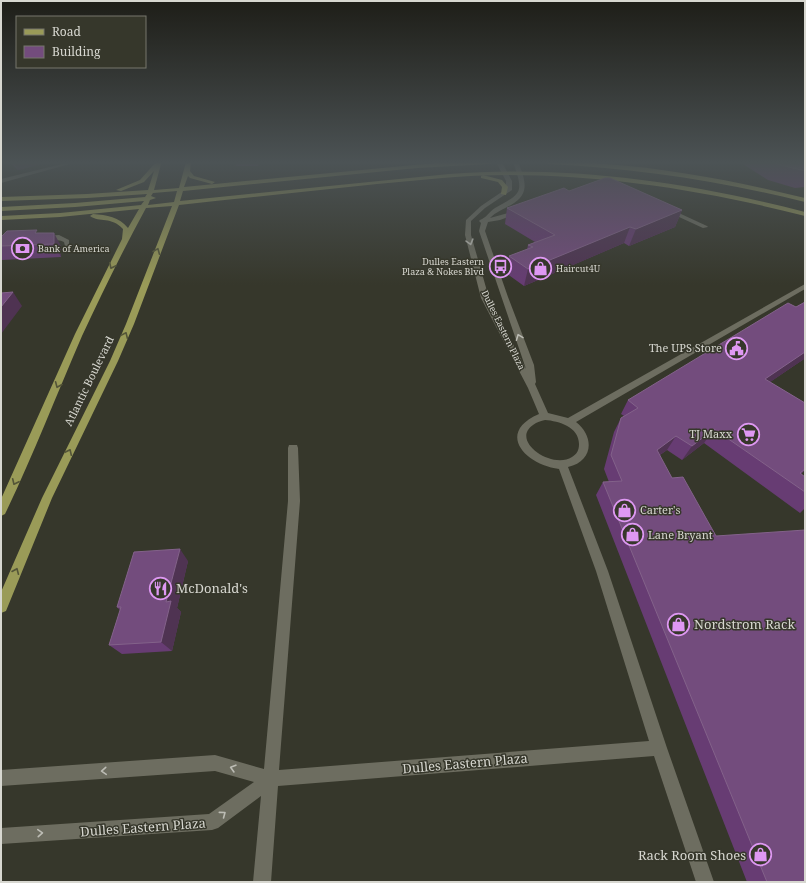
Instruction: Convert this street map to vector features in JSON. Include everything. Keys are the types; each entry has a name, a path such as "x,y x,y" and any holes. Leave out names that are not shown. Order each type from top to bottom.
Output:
{"main road":[{"path":"1,209 98,203"},
{"path":"1,511 28,453 90,310 124,241 145,203"},
{"path":"38,217 184,203"},
{"path":"760,203 805,214"},
{"name":"Atlantic Boulevard","path":"1,607 47,498 114,361 130,324 176,204"},
{"path":"1,218 93,216 111,218 120,223 126,229 124,241"}],"street":[{"path":"468,221 489,203"},
{"path":"484,221 487,216 508,203"},
{"path":"664,208 705,227"},
{"path":"468,221 484,221 523,210"},
{"name":"Dulles Eastern Plaza","path":"468,221 468,235 486,298 521,368 533,388 544,416"},
{"name":"Dulles Eastern Plaza","path":"484,221 482,231 484,239 530,365 533,388"},
{"path":"37,238 59,237 67,241 67,245"},
{"path":"569,422 804,288"},
{"path":"544,416 557,417 569,422 579,430 584,440 585,449 579,458 569,463 556,464 542,461 530,454 523,444 521,434 524,425 532,419 544,416"},
{"path":"262,882 294,501 293,448"},
{"path":"562,464 602,571 659,748 706,882"},
{"name":"Dulles Eastern Plaza","path":"1,778 215,763 271,779 659,748"},
{"name":"Dulles Eastern Plaza","path":"1,836 212,822 271,779"}],"building":[{"path":"521,203 667,203 682,210 636,229 630,227 528,269 509,256 533,247 528,245 555,235 507,208"},
{"path":"37,230 35,233 54,233 54,244 1,246 1,237 7,231"},
{"path":"13,292 1,307 1,293"},
{"path":"805,302 805,352 765,379 805,403 805,469 800,473 805,477 805,492 714,429 692,446 676,436 657,450 672,478 683,477 716,536 805,530 805,882 767,882 603,482 622,481 611,455 621,418 638,408 628,400 788,303 796,307"},
{"name":"McDonald's","path":"180,549 166,602 171,601 161,642 109,645 121,607 117,607 134,552"}],"place":[{"name":"Bank of America","path":"22,249"},
{"name":"Dulles Eastern Plaza & Nokes Blvd","path":"500,267"},
{"name":"Haircut4U","path":"541,269"},
{"name":"The UPS Store","path":"737,348"},
{"name":"TJ Maxx","path":"748,434"},
{"name":"Carter's","path":"624,510"},
{"name":"Lane Bryant","path":"633,535"},
{"name":"McDonald's","path":"160,588"},
{"name":"Nordstrom Rack","path":"678,624"},
{"name":"Rack Room Shoes","path":"761,855"}]}
